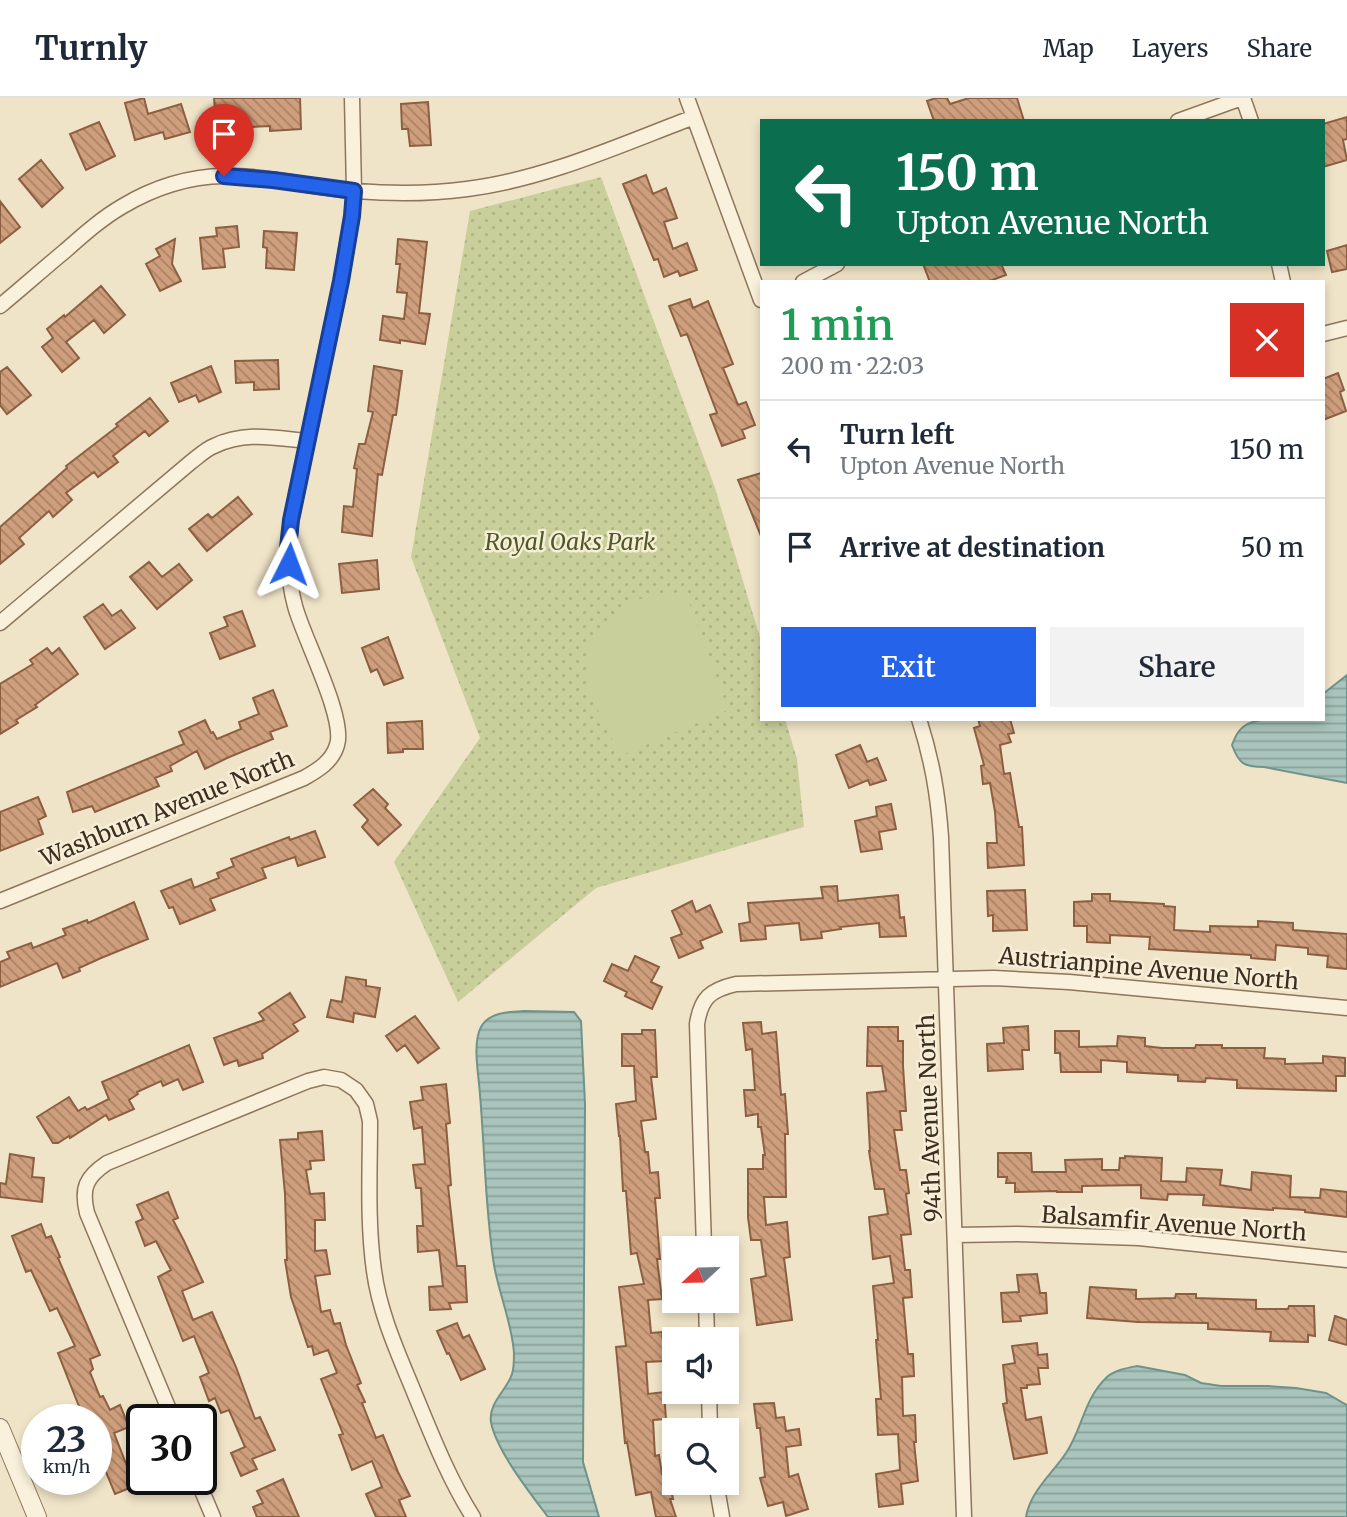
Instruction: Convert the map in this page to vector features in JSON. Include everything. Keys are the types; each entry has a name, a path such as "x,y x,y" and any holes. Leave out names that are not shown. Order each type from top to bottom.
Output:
{"street":[{"path":"0,623 212,446 236,438 257,436 307,441 352,216 352,98"},
{"path":"687,98 760,297"},
{"path":"1184,119 1242,98 1250,119"},
{"path":"0,306 94,226 124,205 155,190 189,180 224,176 354,191 405,193 466,189 515,181 564,166 694,117"},
{"path":"807,280 833,266"},
{"path":"1325,334 1347,328"},
{"name":"Washburn Avenue North","path":"0,901 304,778 320,769 332,757 338,743 338,726 295,607 289,579 291,520 307,441"},
{"name":"94th Avenue North","path":"920,721 938,794 942,837 964,1517"},
{"name":"Austrianpine Avenue North","path":"704,1236 697,1024 699,1009 707,997 721,987 736,984 994,978 1069,982 1347,1008"},
{"path":"167,1404 87,1213 83,1198 86,1183 95,1171 107,1163 174,1135 308,1081 324,1077 341,1080 356,1090 366,1104 370,1122 370,1233 381,1309 439,1453 473,1517"},
{"name":"Balsamfir Avenue North","path":"955,1235 1139,1238 1347,1260"},
{"path":"0,1428 37,1517"},
{"path":"204,1495 213,1517"},
{"path":"718,1495 722,1517"}],"green space":[{"name":"Royal Oaks Park","path":"601,177 715,488 760,638 760,721 786,721 797,759 804,827 596,888 458,1002 394,862 480,738 411,557 470,211"},
{"path":"685,591 728,710 620,756 590,694 589,642 635,600"}],"water":[{"path":"1347,675 1347,783 1252,766 1240,760 1232,745 1237,733 1246,725 1256,721 1325,721 1325,692"},
{"path":"524,1011 574,1012 581,1021 585,1104 583,1462 599,1517 548,1517 506,1458 491,1422 492,1409 512,1374 514,1353 491,1244 477,1042 481,1027 489,1018"},
{"path":"1137,1366 1185,1375 1201,1383 1221,1386 1268,1386 1326,1393 1347,1405 1347,1517 1026,1517 1037,1491 1072,1444 1099,1386 1114,1373"}],"building":[{"path":"144,98 148,114 181,104 190,132 165,139 163,132 135,140 125,103"},
{"path":"214,98 300,98 301,129 270,131 270,126 232,128 231,121 216,122"},
{"path":"947,98 950,104 969,98 1017,98 1023,119 933,119 927,101"},
{"path":"428,102 431,145 410,146 408,129 402,129 401,104"},
{"path":"1347,117 1347,139 1343,140 1347,160 1325,166 1325,123"},
{"path":"99,122 115,156 86,170 70,134"},
{"path":"41,160 63,188 42,207 19,179"},
{"path":"646,175 653,194 666,188 677,218 664,222 673,249 687,243 697,270 680,276 678,271 664,277 658,259 654,260 623,184"},
{"path":"0,201 20,227 0,243"},
{"path":"237,226 239,247 223,249 225,267 203,269 200,238 217,236 216,228"},
{"path":"264,231 297,233 294,270 266,268"},
{"path":"175,239 172,264 181,281 160,291 146,264 160,256 156,249"},
{"path":"398,239 427,242 419,313 430,314 425,344 380,340 383,316 404,319 407,293 397,292 400,264 396,264"},
{"path":"1347,245 1347,269 1332,272 1327,251"},
{"path":"924,266 1002,266 1006,275 992,280 929,280"},
{"path":"101,286 125,315 104,333 94,320 66,342 79,358 62,372 42,347 53,338 47,329"},
{"path":"690,299 693,308 708,301 733,364 723,368 738,405 746,402 755,425 742,430 745,438 722,446 710,415 717,413 687,334 681,336 669,306"},
{"path":"278,360 279,389 254,390 254,382 236,383 235,361"},
{"path":"211,366 221,392 199,402 196,395 179,402 171,383"},
{"path":"374,366 402,371 396,415 393,415 382,475 378,474 372,536 342,532 344,506 353,507 357,469 354,468 359,444 365,444 373,412 368,411"},
{"path":"7,367 31,395 7,414 0,405 0,372"},
{"path":"1338,373 1344,390 1340,392 1346,411 1325,419 1325,378"},
{"path":"150,398 168,421 149,436 145,431 113,456 118,462 98,477 94,472 66,493 72,500 53,517 49,511 19,538 24,544 0,564 0,527 67,468 66,466"},
{"path":"760,473 760,534 738,480"},
{"path":"238,497 252,514 207,551 189,529 208,514 212,518"},
{"path":"377,560 379,589 342,593 339,564"},
{"path":"149,562 162,577 179,564 192,580 157,609 130,577"},
{"path":"103,604 112,616 121,610 135,628 105,649 84,617"},
{"path":"242,611 255,646 220,659 210,633 228,626 224,617"},
{"path":"388,637 403,678 384,685 377,669 371,672 362,648"},
{"path":"47,648 52,654 59,648 78,674 16,720 18,723 0,734 0,684 33,664 30,660"},
{"path":"273,690 287,726 270,732 273,739 205,769 197,751 170,766 172,771 155,778 159,786 95,812 92,806 73,812 67,792 184,744 179,732 205,720 217,739 241,729 239,722 259,714 253,698"},
{"path":"422,721 423,749 403,749 403,752 388,753 387,723"},
{"path":"979,721 1011,721 1014,733 1008,734 1011,742 1000,745 1004,774 1010,773 1019,827 1022,827 1024,865 988,868 987,843 997,843 990,783 983,784 981,766 984,765 974,728 980,726"},
{"path":"860,745 867,762 877,758 886,780 870,785 868,780 849,788 836,755"},
{"path":"373,789 388,804 385,808 401,825 378,845 362,827 368,820 354,805"},
{"path":"38,797 46,816 38,820 43,834 0,851 0,812"},
{"path":"891,804 896,829 879,832 882,849 861,852 855,821 877,816 876,807"},
{"path":"315,831 325,857 298,866 295,857 262,868 266,878 210,899 215,910 180,924 173,907 169,908 161,891 191,879 194,888 219,878 217,873 234,866 231,859 289,837 290,840"},
{"path":"837,886 838,901 898,895 900,918 904,917 906,936 880,937 879,923 840,927 841,929 821,932 822,938 801,940 799,923 765,926 766,939 741,941 739,924 750,922 748,903 823,898 821,887"},
{"path":"1025,890 1027,930 993,931 993,915 988,916 987,891"},
{"path":"1092,894 1110,894 1110,901 1175,907 1174,930 1210,932 1210,926 1258,927 1258,921 1293,923 1293,930 1347,934 1347,969 1327,967 1328,956 1308,954 1308,948 1276,945 1275,960 1251,958 1251,955 1149,949 1150,937 1110,935 1110,943 1087,942 1087,926 1074,926 1074,902 1092,901"},
{"path":"692,901 696,912 710,905 722,932 700,941 703,948 679,958 671,938 682,934 672,911"},
{"path":"134,902 148,939 79,968 80,971 63,978 57,963 0,987 0,962 10,958 7,952 31,943 33,948 66,935 63,929 87,920 88,923"},
{"path":"635,956 659,967 651,982 662,987 652,1009 625,996 627,992 604,981 612,964 628,971"},
{"path":"346,977 366,980 366,986 380,988 375,1017 354,1013 353,1022 327,1017 331,1000 342,1002"},
{"path":"290,993 305,1017 293,1024 298,1031 262,1054 263,1058 239,1066 237,1060 224,1065 214,1038 264,1020 259,1013"},
{"path":"415,1016 439,1048 418,1063 405,1045 397,1051 386,1036"},
{"path":"761,1022 762,1034 776,1032 781,1095 785,1094 788,1134 785,1134 786,1197 764,1197 766,1225 787,1222 790,1257 784,1258 792,1320 757,1325 751,1279 766,1276 761,1240 751,1240 748,1169 763,1169 765,1155 761,1127 758,1127 758,1114 746,1116 744,1090 755,1090 752,1049 746,1050 743,1023"},
{"path":"1028,1026 1029,1050 1022,1050 1023,1069 988,1071 987,1044 1004,1043 1003,1028"},
{"path":"868,1027 898,1027 898,1041 903,1041 906,1111 900,1111 902,1130 894,1130 900,1170 906,1170 909,1193 906,1194 911,1234 901,1235 905,1270 910,1270 912,1297 903,1298 908,1354 913,1354 914,1376 902,1377 903,1416 915,1415 914,1442 918,1481 901,1484 903,1504 879,1507 876,1474 900,1470 898,1434 878,1435 876,1399 881,1399 873,1286 894,1283 890,1256 873,1259 869,1217 888,1214 884,1189 875,1189 869,1151 867,1093 886,1091 882,1066 867,1066"},
{"path":"642,1030 655,1030 657,1077 651,1077 656,1119 641,1121 650,1173 658,1172 660,1198 655,1198 660,1259 657,1259 662,1299 648,1300 651,1333 662,1332 662,1361 646,1362 648,1394 662,1392 662,1404 665,1404 666,1418 653,1420 655,1456 659,1455 662,1495 672,1495 673,1499 670,1499 676,1517 656,1517 651,1492 636,1495 627,1442 625,1443 616,1347 626,1346 619,1287 644,1284 637,1253 631,1254 616,1104 636,1101 634,1066 622,1066 622,1034 642,1034"},
{"path":"1055,1031 1079,1031 1079,1047 1117,1046 1118,1036 1145,1038 1145,1046 1162,1048 1222,1045 1222,1048 1265,1048 1264,1058 1285,1059 1285,1064 1323,1063 1323,1056 1345,1058 1345,1076 1336,1076 1336,1091 1237,1088 1237,1080 1206,1078 1205,1082 1178,1081 1178,1075 1127,1072 1127,1062 1101,1060 1101,1072 1061,1072 1060,1053 1055,1053"},
{"path":"189,1045 203,1082 183,1090 178,1079 163,1086 161,1081 137,1092 138,1094 129,1100 134,1109 109,1120 106,1115 58,1143 53,1143 37,1117 69,1097 78,1111 85,1107 87,1110 109,1099 102,1082"},
{"path":"446,1084 450,1123 446,1124 451,1185 448,1186 457,1266 465,1266 467,1302 449,1303 451,1309 430,1310 429,1287 443,1286 439,1250 418,1252 417,1226 423,1226 421,1188 416,1188 413,1165 425,1164 422,1127 414,1129 410,1102 423,1100 421,1087"},
{"path":"322,1131 324,1160 310,1161 311,1169 306,1170 310,1194 324,1193 325,1220 315,1220 315,1251 326,1250 330,1274 315,1276 321,1312 330,1310 334,1324 340,1323 361,1383 357,1385 365,1402 362,1403 376,1438 383,1435 410,1496 399,1500 406,1517 376,1517 366,1494 382,1487 372,1461 352,1470 339,1435 343,1434 321,1379 337,1373 328,1350 314,1355 312,1346 308,1347 291,1297 285,1260 285,1194 280,1140 298,1139 298,1133"},
{"path":"998,1153 1031,1153 1032,1172 1066,1172 1065,1160 1102,1159 1102,1170 1119,1170 1120,1158 1125,1156 1162,1158 1161,1181 1186,1182 1187,1168 1222,1170 1220,1185 1251,1190 1252,1172 1291,1176 1290,1197 1320,1198 1321,1189 1347,1192 1347,1217 1305,1210 1203,1205 1204,1195 1168,1194 1167,1200 1141,1198 1141,1185 1082,1186 1082,1192 1015,1192 1015,1183 1006,1183 1007,1177 998,1177"},
{"path":"10,1154 34,1158 32,1177 44,1178 42,1202 0,1197 0,1183 6,1184"},
{"path":"168,1192 178,1218 173,1220 203,1282 182,1291 193,1320 212,1312 255,1419 260,1417 275,1450 252,1459 257,1469 241,1476 231,1453 245,1447 229,1410 221,1413 215,1398 209,1401 200,1377 209,1373 194,1336 183,1341 158,1277 171,1270 156,1241 145,1246 136,1222 143,1219 137,1205"},
{"path":"41,1224 46,1238 51,1236 100,1355 90,1359 93,1369 90,1372 100,1397 103,1396 107,1404 78,1404 58,1353 75,1346 57,1308 50,1311 31,1270 26,1272 12,1236"},
{"path":"1037,1274 1040,1293 1046,1293 1047,1313 1020,1316 1021,1321 1003,1322 1001,1293 1019,1292 1017,1275"},
{"path":"1090,1287 1136,1290 1136,1299 1175,1298 1176,1294 1196,1294 1196,1298 1256,1300 1256,1309 1314,1306 1315,1336 1308,1335 1308,1342 1270,1341 1271,1332 1208,1329 1208,1323 1087,1318"},
{"path":"1335,1316 1347,1320 1347,1345 1329,1340"},
{"path":"457,1323 463,1338 469,1335 485,1369 461,1380 437,1331"},
{"path":"1037,1343 1038,1355 1047,1354 1048,1368 1038,1368 1040,1384 1021,1388 1026,1420 1041,1417 1047,1453 1014,1459 1003,1404 1007,1403 1003,1365 1015,1363 1012,1346"},
{"path":"774,1403 776,1418 784,1417 786,1431 799,1429 801,1445 786,1447 789,1477 798,1474 808,1509 786,1516 783,1502 768,1506 760,1478 765,1477 760,1428 757,1428 754,1404"},
{"path":"120,1405 126,1420 126,1428 114,1433 126,1463 126,1490 115,1494 112,1487 112,1409"},
{"path":"283,1479 299,1517 257,1517 253,1507 263,1503 257,1491"}],"route":[{"path":"224,176 354,191 341,281 291,520 289,564"}]}
